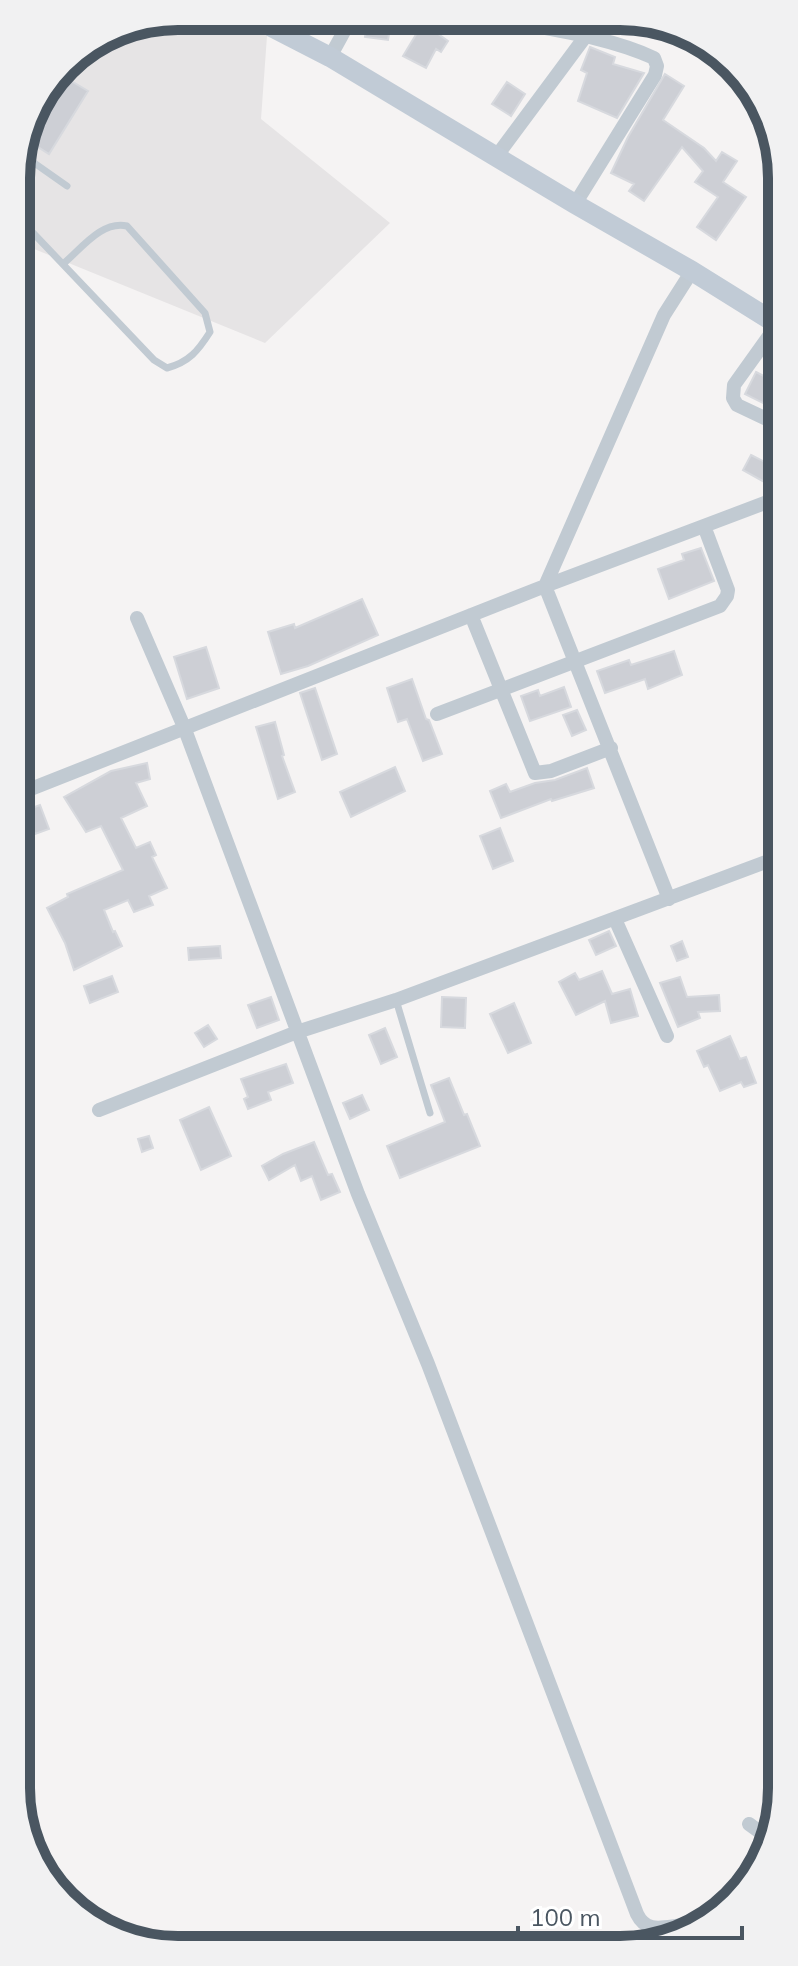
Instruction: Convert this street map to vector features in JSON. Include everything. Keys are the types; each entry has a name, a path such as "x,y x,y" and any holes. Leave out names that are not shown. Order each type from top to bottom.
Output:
{"street":[{"path":"277,30 330,57 768,319"},
{"path":"330,57 345,30"},
{"path":"550,30 641,52 654,58 657,66 647,88 575,204"},
{"path":"496,157 587,30"},
{"path":"669,899 545,586 664,315 692,271"},
{"path":"768,338 732,392 737,405 768,420"},
{"path":"30,789 545,586 768,502"},
{"path":"437,714 720,606 728,590 704,526"},
{"path":"471,615 535,773 551,771 611,748"},
{"path":"137,618 184,727 387,1268 428,1364 637,1914 650,1928 678,1924"},
{"path":"99,1110 297,1032 396,1000 768,861"},
{"path":"615,919 667,1036"},
{"path":"749,1824 761,1833"}],"lane":[{"path":"31,161 67,186"},
{"path":"30,230 154,360 167,368 181,364 198,352 210,332 205,313 127,226 114,224 104,228 63,264"},
{"path":"396,1000 430,1113"}],"shaded area":[{"path":"178,30 254,30 267,36 261,119 390,223 265,343 30,247 30,168 41,121 73,73 121,41 158,31"}],"building":[{"path":"366,30 390,30 388,40 365,37"},
{"path":"419,30 433,30 448,41 441,52 436,49 426,68 403,56"},
{"path":"590,47 615,57 613,64 644,73 617,118 578,101 587,73 581,70"},
{"path":"665,74 684,86 663,120 704,148 716,161 722,152 737,161 723,182 746,197 716,240 697,227 718,197 695,182 703,171 682,147 644,201 629,191 634,184 611,173"},
{"path":"68,79 88,91 49,154 34,144 35,139 50,104"},
{"path":"507,82 525,94 511,116 492,104"},
{"path":"756,372 768,378 768,406 745,394"},
{"path":"751,455 768,464 768,484 743,470"},
{"path":"701,548 714,581 669,599 658,569 684,560 682,554"},
{"path":"362,599 378,635 308,666 281,674 268,632 294,624 295,628"},
{"path":"206,647 219,688 187,699 174,657"},
{"path":"674,651 682,675 648,689 645,679 605,693 597,671 629,660 631,665"},
{"path":"412,679 442,754 423,761 407,719 398,722 387,688"},
{"path":"564,687 571,707 530,721 521,696 538,690 540,696"},
{"path":"315,688 337,754 322,760 300,693"},
{"path":"577,710 586,730 572,736 563,715"},
{"path":"275,722 282,756 295,792 278,799 256,727"},
{"path":"147,763 150,779 136,783 147,806 121,818 136,848 150,842 156,855 152,857 167,888 149,896 153,905 134,912 128,900 104,910 122,946 74,970 65,943 47,908 68,897 67,894 123,870 101,826 86,832 64,797 111,771"},
{"path":"395,767 405,791 351,817 340,792"},
{"path":"587,768 594,788 551,799 501,818 490,791 506,784 510,792"},
{"path":"40,805 49,829 35,834 30,809"},
{"path":"500,828 513,861 493,869 480,836"},
{"path":"609,931 616,946 596,955 589,940"},
{"path":"682,941 688,957 677,961 671,946"},
{"path":"220,946 221,958 189,960 188,948"},
{"path":"602,971 612,994 630,989 638,1016 611,1023 605,1001 576,1015 559,982 575,973 579,980"},
{"path":"112,976 118,992 90,1003 84,986"},
{"path":"680,977 687,997 719,995 720,1011 698,1012 700,1018 678,1027 660,983"},
{"path":"271,997 279,1020 257,1028 248,1005"},
{"path":"442,997 466,998 465,1028 441,1027"},
{"path":"514,1003 531,1043 508,1053 490,1014"},
{"path":"208,1025 217,1039 204,1047 195,1033"},
{"path":"385,1028 397,1057 381,1064 369,1035"},
{"path":"730,1036 740,1059 746,1057 756,1083 744,1087 741,1082 720,1091 708,1065 704,1067 697,1051"},
{"path":"286,1064 293,1083 268,1092 271,1100 248,1109 244,1099 248,1097 241,1079"},
{"path":"449,1078 480,1146 400,1178 387,1146 445,1122 431,1085"},
{"path":"362,1095 369,1110 350,1119 343,1103"},
{"path":"209,1107 231,1156 201,1170 180,1120"},
{"path":"149,1136 153,1148 142,1152 138,1139"},
{"path":"314,1142 328,1175 332,1174 340,1192 321,1200 312,1176 301,1181 295,1165 269,1180 262,1166"}]}
